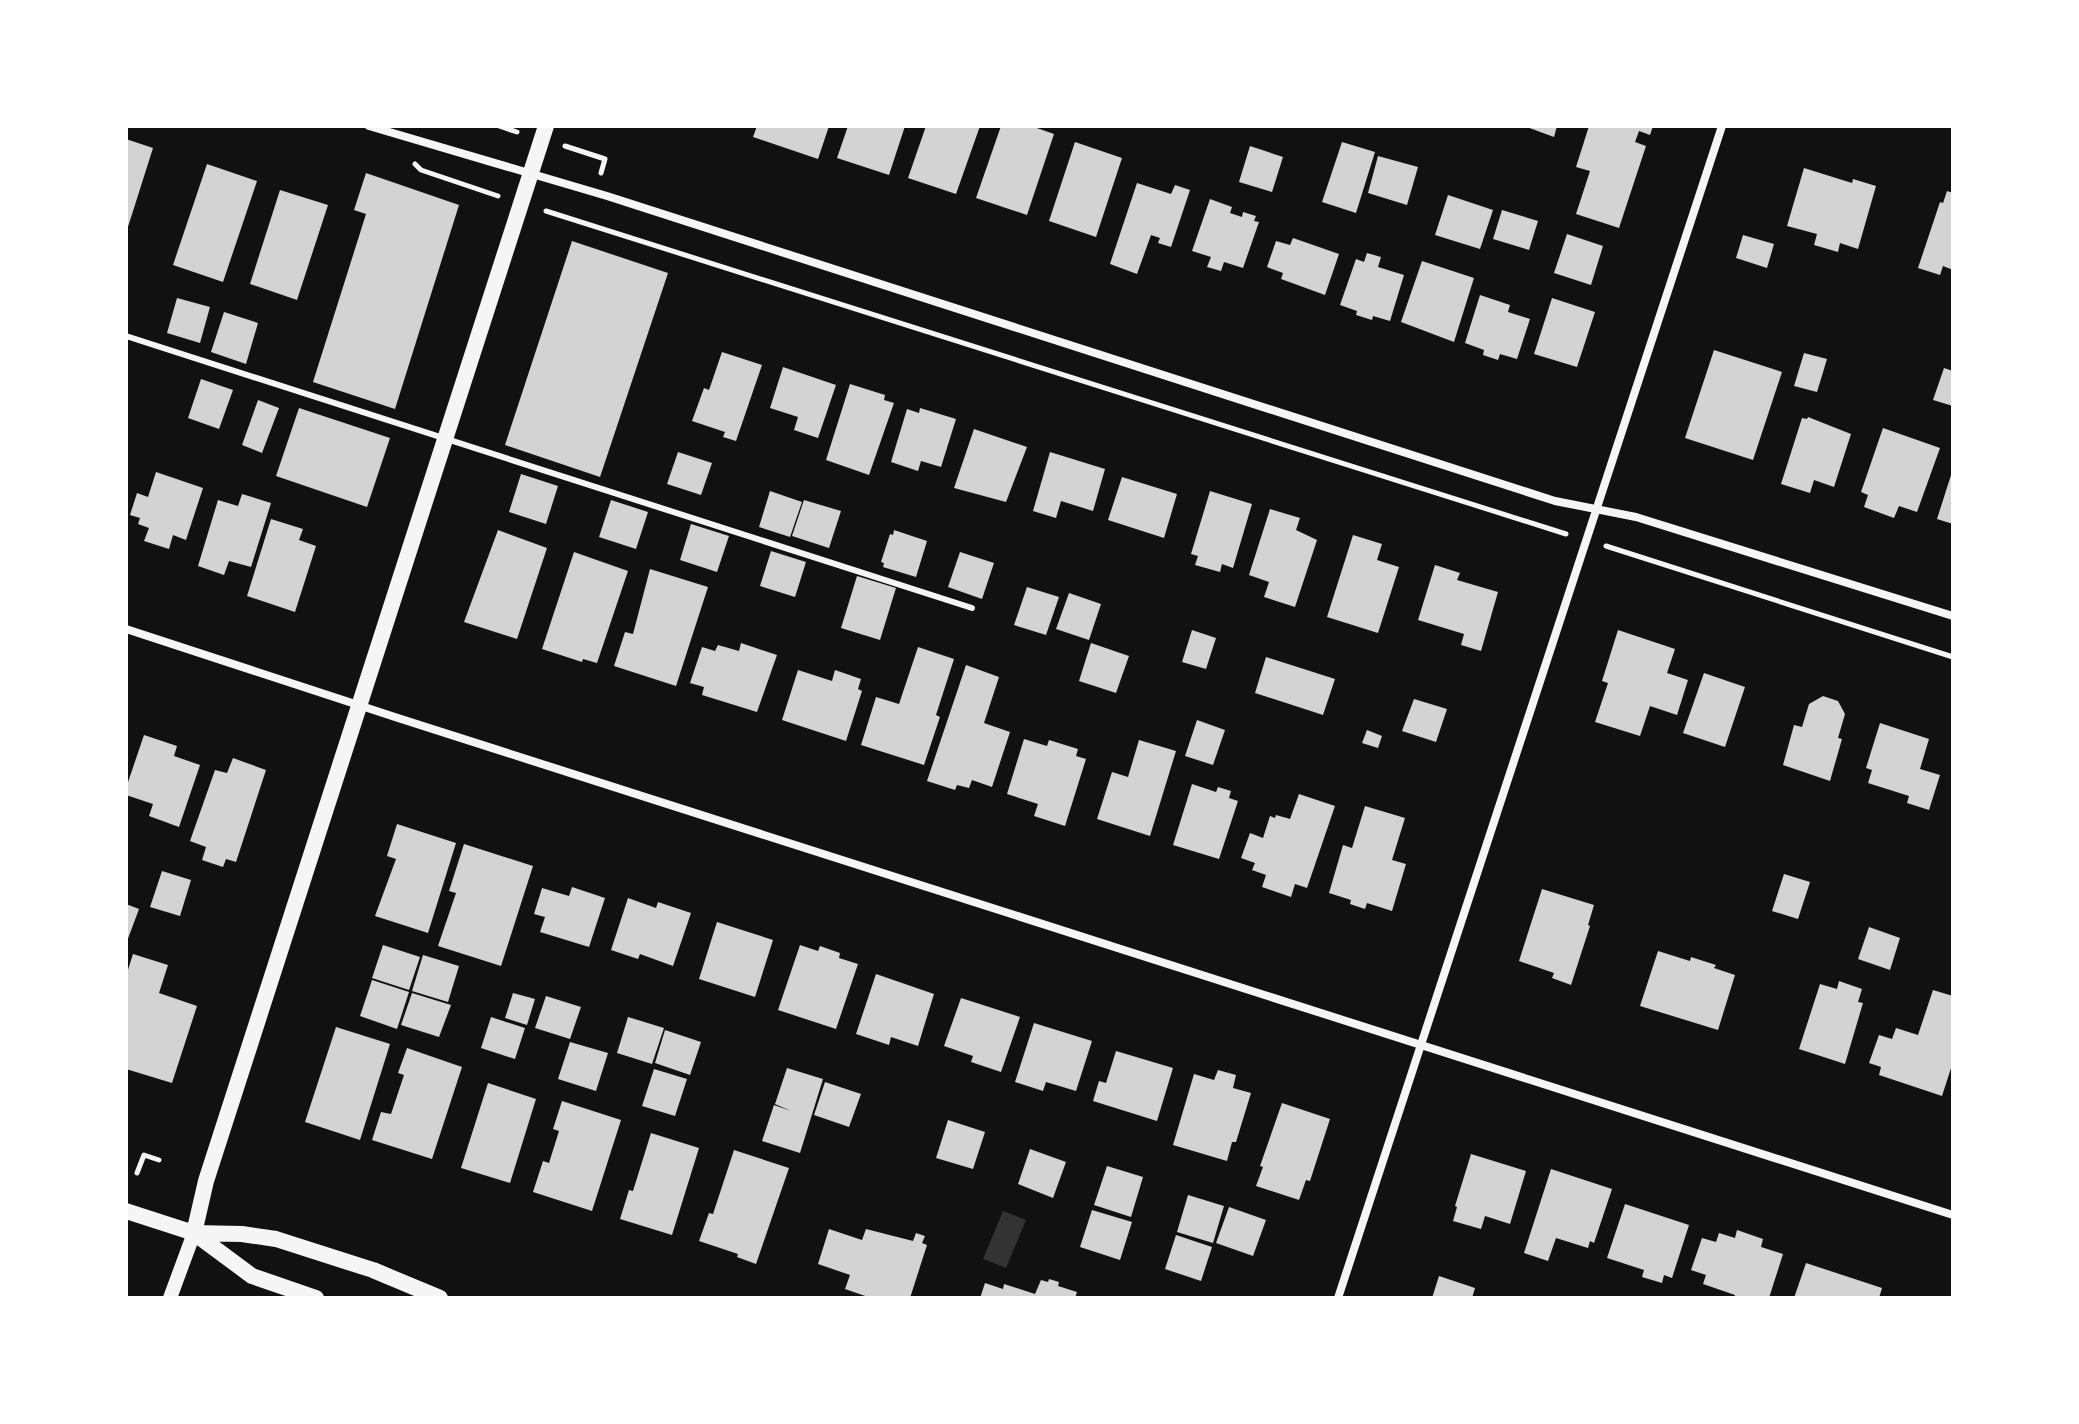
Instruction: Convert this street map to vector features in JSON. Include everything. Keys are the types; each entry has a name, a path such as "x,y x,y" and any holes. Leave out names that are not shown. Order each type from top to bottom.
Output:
{"main road":[{"path":"194,1233 206,1181 546,126"},
{"path":"126,1211 194,1233 257,1235 276,1239 373,1270 440,1298"},
{"path":"194,1233 252,1276 316,1298"}],"street":[{"path":"369,126 623,201 1555,501 1636,517 1953,616"},
{"path":"1338,1298 1722,126"},
{"path":"126,629 1953,1215"},
{"path":"170,1298 194,1233"}],"lane":[{"path":"126,336 972,608"}],"path":[{"path":"499,126 509,129"},
{"path":"559,215 1562,532"},
{"path":"1617,550 1953,657"},
{"path":"137,1173 144,1155 159,1160"}],"shaded area":[{"path":"1003,1211 1026,1220 1006,1268 983,1259"}],"building":[{"path":"757,126 829,126 818,159 753,137"},
{"path":"848,126 905,126 889,175 837,158"},
{"path":"926,126 980,126 956,194 908,178"},
{"path":"1001,126 1031,126 1054,134 1027,215 976,198"},
{"path":"1524,126 1557,126 1554,137"},
{"path":"1589,126 1653,126 1650,135 1639,131 1635,142 1646,146 1619,228 1576,214 1590,171 1576,167"},
{"path":"126,139 153,148 127,230 126,230"},
{"path":"1075,142 1122,158 1096,237 1049,221"},
{"path":"1342,142 1375,152 1356,213 1322,202"},
{"path":"1250,146 1283,157 1272,192 1239,182"},
{"path":"1378,156 1418,167 1407,205 1368,193"},
{"path":"207,164 257,181 223,282 173,265"},
{"path":"1804,168 1852,183 1853,179 1876,186 1858,249 1840,243 1838,252 1814,245 1817,234 1787,226"},
{"path":"366,173 459,205 395,409 313,382 366,214 354,210"},
{"path":"1137,183 1171,194 1175,185 1190,190 1171,247 1158,243 1160,238 1151,235 1137,274 1110,264"},
{"path":"280,190 328,205 297,300 250,284"},
{"path":"1947,191 1953,193 1953,270 1943,266 1940,275 1918,268 1940,202 1943,203"},
{"path":"1448,195 1493,210 1480,249 1435,235"},
{"path":"1210,199 1232,207 1230,213 1242,217 1243,212 1256,216 1254,221 1259,222 1243,268 1224,262 1221,271 1207,267 1211,257 1192,251"},
{"path":"1502,210 1538,221 1529,250 1493,239"},
{"path":"1567,234 1603,246 1591,285 1554,273"},
{"path":"1743,235 1774,244 1767,268 1736,258"},
{"path":"1293,238 1339,254 1325,295 1281,279 1283,273 1267,267 1276,241 1290,245"},
{"path":"572,241 668,273 600,477 505,445"},
{"path":"1367,253 1381,257 1378,267 1404,275 1390,321 1356,315 1357,311 1340,305 1356,259 1364,262"},
{"path":"1422,261 1474,278 1454,342 1401,322"},
{"path":"1480,295 1510,305 1508,312 1530,319 1517,359 1500,354 1498,360 1483,355 1484,350 1465,343"},
{"path":"177,298 210,307 200,343 167,333"},
{"path":"1552,298 1595,312 1577,367 1534,354"},
{"path":"224,312 258,323 246,364 211,352"},
{"path":"1714,350 1782,372 1753,460 1685,438"},
{"path":"722,352 762,365 736,441 723,437 725,432 692,421 704,388 709,390"},
{"path":"1804,353 1827,359 1817,392 1794,386"},
{"path":"783,367 836,385 818,438 794,430 798,417 770,408"},
{"path":"1944,368 1953,371 1953,406 1933,400"},
{"path":"201,379 233,390 219,429 188,418"},
{"path":"850,384 885,395 884,400 894,403 869,475 826,460"},
{"path":"258,400 279,408 262,453 242,445"},
{"path":"299,408 390,438 367,507 276,476"},
{"path":"920,408 956,419 941,467 921,461 918,471 891,462 907,409 919,413"},
{"path":"1808,417 1851,434 1834,487 1814,480 1810,493 1781,484 1802,418"},
{"path":"1883,428 1940,448 1917,512 1899,506 1894,518 1864,507 1868,495 1861,492"},
{"path":"974,429 1027,447 1006,502 954,488"},
{"path":"678,452 712,463 701,495 667,484"},
{"path":"1050,452 1105,469 1093,511 1061,501 1056,518 1033,511"},
{"path":"156,472 203,488 186,540 173,535 169,549 144,541 149,528 138,524 140,518 130,515 137,493 148,497"},
{"path":"1953,472 1953,524 1937,519"},
{"path":"521,474 558,486 546,524 509,512"},
{"path":"1122,477 1177,494 1164,538 1108,520"},
{"path":"770,491 802,502 790,537 759,527"},
{"path":"1210,491 1252,504 1233,568 1222,564 1220,572 1195,565 1198,556 1191,554"},
{"path":"242,494 271,503 251,567 229,561 224,575 198,566 218,500 238,506"},
{"path":"611,500 648,512 636,549 599,537"},
{"path":"804,500 841,511 829,548 792,536"},
{"path":"1270,509 1300,518 1296,530 1317,540 1295,607 1264,597 1269,582 1249,575"},
{"path":"271,519 303,529 299,540 316,546 295,612 247,596"},
{"path":"691,524 729,536 717,572 680,560"},
{"path":"498,530 547,548 517,639 464,622"},
{"path":"894,530 927,541 916,577 883,567 884,563 881,562"},
{"path":"1353,535 1382,544 1377,560 1399,567 1378,633 1327,617"},
{"path":"771,551 806,562 795,597 760,586"},
{"path":"574,552 628,571 597,663 583,659 582,662 542,649"},
{"path":"960,552 994,563 982,599 948,587"},
{"path":"1435,565 1460,573 1457,580 1498,592 1481,651 1461,645 1464,634 1418,620"},
{"path":"650,569 708,587 676,686 614,666 625,632 633,634"},
{"path":"857,576 896,588 880,640 841,628"},
{"path":"1027,587 1059,597 1046,635 1014,625"},
{"path":"1069,593 1101,604 1089,640 1056,629"},
{"path":"1192,630 1216,638 1206,669 1182,662"},
{"path":"1618,630 1675,649 1667,673 1688,680 1677,715 1650,706 1640,736 1595,722 1608,683 1602,681"},
{"path":"741,643 777,655 757,712 702,695 704,687 690,683 702,647 715,651 718,645 739,651"},
{"path":"1091,643 1129,656 1116,693 1079,681"},
{"path":"918,647 954,659 924,765 861,745 876,697 899,704"},
{"path":"1266,657 1335,679 1323,715 1255,693"},
{"path":"966,665 999,677 984,723 1010,732 992,787 972,780 969,788 957,785 955,790 927,781"},
{"path":"798,670 832,681 835,670 861,679 858,689 862,691 846,741 782,720"},
{"path":"1704,673 1745,687 1725,747 1683,733"},
{"path":"1823,696 1838,701 1845,714 1838,738 1842,739 1830,781 1783,765 1794,725 1802,727 1809,704"},
{"path":"1414,699 1447,709 1436,742 1402,731"},
{"path":"1197,720 1225,730 1213,765 1185,756"},
{"path":"1880,723 1929,739 1920,769 1940,775 1929,810 1907,803 1909,796 1868,783 1872,770 1866,768"},
{"path":"1367,730 1382,736 1378,748 1362,743"},
{"path":"144,735 177,746 174,756 200,765 179,827 149,816 153,804 126,795"},
{"path":"1024,739 1047,746 1049,740 1078,749 1076,756 1086,759 1065,826 1034,816 1038,804 1007,794"},
{"path":"1139,740 1176,751 1150,836 1097,819 1112,772 1128,777"},
{"path":"233,758 266,770 236,862 226,859 223,867 202,860 206,847 190,841 215,770 227,773"},
{"path":"1192,784 1216,792 1218,787 1231,791 1229,798 1238,801 1219,859 1173,845"},
{"path":"1299,794 1335,806 1307,888 1295,884 1291,897 1262,887 1266,875 1252,870 1255,863 1241,858 1250,833 1263,838 1270,816 1290,819"},
{"path":"1365,806 1405,818 1392,860 1406,864 1392,911 1367,903 1365,909 1350,904 1351,900 1329,893 1343,845 1352,848"},
{"path":"397,824 456,843 428,933 375,916 396,859 387,856"},
{"path":"464,844 533,866 501,966 438,946 456,893 449,891"},
{"path":"162,871 191,880 180,916 150,907"},
{"path":"1784,874 1810,882 1798,919 1772,911"},
{"path":"572,887 605,898 589,947 540,932 545,917 534,914 542,888 569,896"},
{"path":"1542,889 1594,905 1571,985 1552,978 1554,973 1519,961"},
{"path":"628,898 656,908 658,902 691,913 673,966 640,954 638,959 611,950"},
{"path":"126,904 139,909 126,944"},
{"path":"717,922 773,940 755,997 699,979"},
{"path":"1869,927 1900,938 1890,970 1858,959"},
{"path":"383,945 420,957 409,990 372,978"},
{"path":"800,945 818,951 820,946 840,953 839,958 858,964 836,1029 778,1010"},
{"path":"1658,951 1690,961 1691,957 1735,975 1718,1030 1640,1006"},
{"path":"133,954 168,965 159,993 197,1006 172,1083 126,1069 126,976"},
{"path":"423,955 459,966 448,1002 412,991"},
{"path":"876,974 934,994 918,1046 891,1037 889,1045 856,1034"},
{"path":"372,980 409,992 397,1029 360,1016"},
{"path":"1839,981 1862,989 1858,1002 1863,1003 1845,1064 1799,1049 1820,984 1837,989"},
{"path":"1933,990 1953,996 1953,1062 1942,1096 1879,1075 1881,1067 1869,1063 1879,1035 1892,1039 1896,1028 1918,1035"},
{"path":"412,993 451,1005 439,1037 401,1025"},
{"path":"513,993 535,999 527,1025 505,1018"},
{"path":"546,996 581,1007 570,1039 535,1028"},
{"path":"961,998 1020,1017 1001,1072 971,1062 973,1056 944,1046"},
{"path":"491,1017 525,1028 515,1059 481,1048"},
{"path":"628,1017 664,1028 652,1064 617,1053"},
{"path":"1034,1023 1092,1041 1076,1091 1046,1082 1043,1091 1015,1082"},
{"path":"336,1027 390,1044 360,1140 305,1122"},
{"path":"665,1030 701,1042 690,1075 655,1063"},
{"path":"570,1042 608,1053 596,1091 558,1079"},
{"path":"407,1048 462,1067 432,1159 372,1140 381,1112 391,1114 404,1075 398,1073"},
{"path":"1116,1051 1173,1068 1157,1121 1093,1101 1099,1081 1106,1083"},
{"path":"787,1068 823,1079 800,1153 762,1141 774,1105 791,1111 775,1104"},
{"path":"654,1069 687,1079 675,1116 642,1106"},
{"path":"1218,1070 1236,1075 1233,1088 1251,1093 1227,1161 1173,1145 1194,1074 1214,1080"},
{"path":"825,1082 861,1094 849,1127 814,1115"},
{"path":"488,1083 536,1099 510,1183 461,1168"},
{"path":"562,1101 621,1120 592,1211 533,1192 543,1161 549,1163 559,1131 553,1129"},
{"path":"1282,1103 1330,1119 1310,1181 1306,1180 1299,1200 1256,1186"},
{"path":"948,1120 985,1132 973,1169 936,1158"},
{"path":"651,1133 699,1148 672,1235 620,1219 629,1190 633,1191"},
{"path":"1030,1149 1066,1162 1053,1198 1018,1184"},
{"path":"734,1150 789,1168 756,1264 737,1257 738,1254 699,1241 709,1213 713,1214"},
{"path":"1471,1154 1526,1171 1510,1224 1485,1216 1481,1229 1453,1221"},
{"path":"1107,1166 1143,1177 1131,1217 1094,1205"},
{"path":"1551,1169 1612,1189 1594,1243 1590,1241 1588,1248 1556,1238 1548,1261 1524,1253"},
{"path":"1188,1195 1224,1206 1213,1243 1177,1232"},
{"path":"1625,1204 1689,1225 1672,1278 1664,1275 1662,1283 1642,1277 1644,1270 1607,1258"},
{"path":"1229,1207 1266,1220 1253,1256 1216,1243"},
{"path":"1092,1210 1132,1222 1120,1260 1080,1247"},
{"path":"829,1229 862,1240 866,1229 913,1241 916,1233 925,1236 922,1243 927,1245 910,1298 871,1298 845,1289 850,1275 818,1264"},
{"path":"1737,1230 1763,1239 1761,1247 1783,1254 1769,1298 1734,1298 1735,1295 1703,1284 1706,1275 1691,1270 1702,1238 1716,1242 1719,1233 1735,1238"},
{"path":"1176,1235 1212,1247 1201,1281 1165,1269"},
{"path":"1806,1263 1882,1288 1879,1298 1794,1298"},
{"path":"1439,1276 1475,1288 1472,1298 1432,1298"},
{"path":"1049,1279 1059,1282 1058,1286 1077,1292 1075,1298 980,1298 985,1283 1003,1289 1004,1284 1035,1294 1041,1280 1048,1282"}]}
